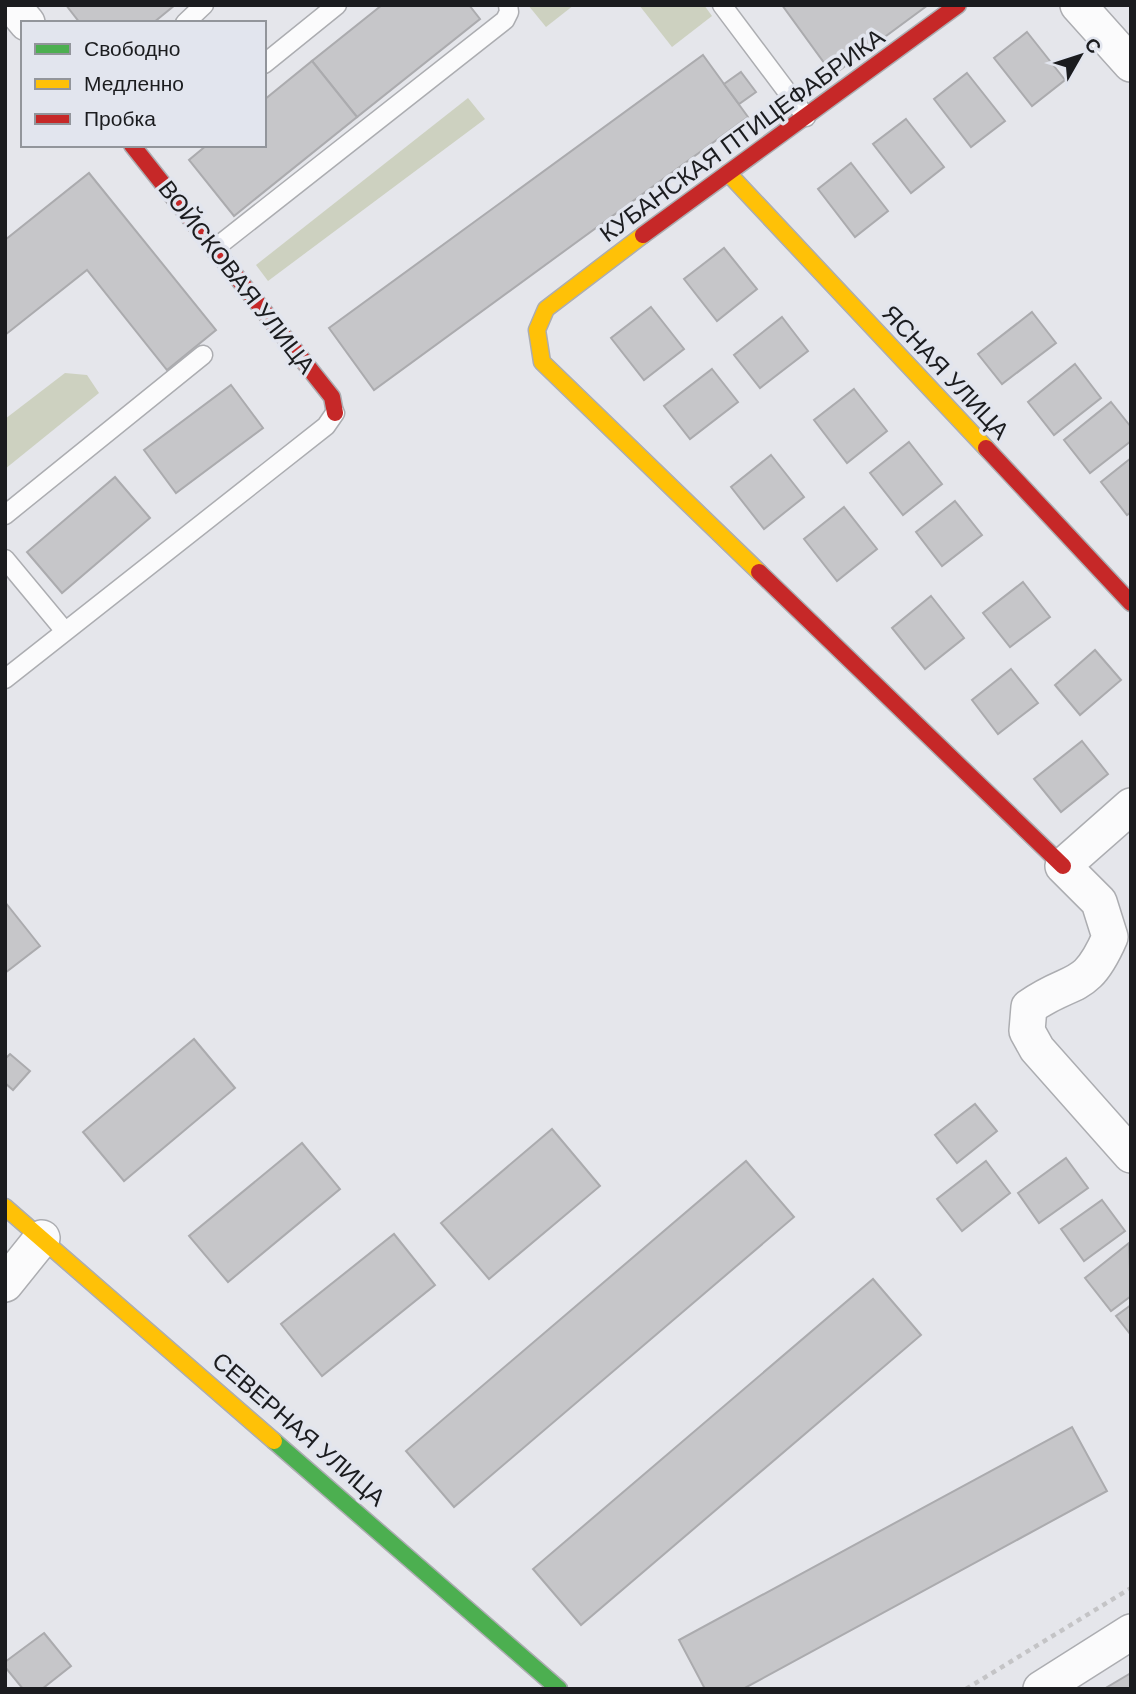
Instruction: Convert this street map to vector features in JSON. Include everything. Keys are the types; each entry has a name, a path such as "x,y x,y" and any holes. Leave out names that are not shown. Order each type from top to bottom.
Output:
{"street":[{"path":"12,5 25,21"},
{"name":"КУБАНСКАЯ ПТИЦЕФАБРИКА","path":"958,5 553,301 538,318 536,341 542,362 1063,866"},
{"path":"1078,5 1131,64"},
{"name":"ВОЙСКОВАЯ УЛИЦА","path":"134,147 332,397 335,413"},
{"name":"ЯСНАЯ УЛИЦА","path":"728,173 1131,603"},
{"path":"1131,806 1063,866 1099,902 1110,936 1097,966 1078,984 1049,992 1029,1007 1027,1031 1037,1049 1131,1155"},
{"name":"СЕВЕРНАЯ УЛИЦА","path":"5,1206 559,1689"},
{"path":"5,1284 42,1238"},
{"path":"1041,1689 1131,1632"}],"lane":[{"path":"188,21 204,5"},
{"path":"266,62 337,5"},
{"path":"214,249 505,20 509,12 508,5"},
{"path":"722,5 806,117"},
{"path":"144,161 161,147"},
{"path":"5,515 203,355"},
{"path":"5,679 326,426 335,413"},
{"path":"5,559 64,630"}],"path":[{"path":"966,1689 1131,1588"}],"green space":[{"path":"528,5 574,5 546,27"},
{"path":"639,5 704,5 712,16 672,47"},
{"path":"468,98 485,119 268,281 256,265"},
{"path":"65,373 87,375 99,393 5,469 5,419"}],"building":[{"path":"66,5 175,5 155,21 78,21"},
{"path":"382,5 469,5 480,19 357,117 312,61"},
{"path":"782,5 928,5 833,75"},
{"path":"1027,32 1065,80 1032,106 994,58"},
{"path":"703,55 748,117 374,390 329,328"},
{"path":"312,61 357,117 234,216 189,160 205,147 266,147 266,98"},
{"path":"741,72 756,92 739,104 724,84"},
{"path":"967,73 1005,121 971,147 934,99"},
{"path":"906,119 944,167 911,193 873,144"},
{"path":"851,163 888,211 855,237 818,189"},
{"path":"89,173 216,330 167,370 87,270 5,335 5,240"},
{"path":"724,248 757,289 717,321 684,279"},
{"path":"651,307 684,349 644,380 611,338"},
{"path":"1032,312 1056,343 1002,384 978,354"},
{"path":"782,317 808,351 760,388 734,355"},
{"path":"1075,364 1101,398 1054,435 1028,402"},
{"path":"712,369 738,402 690,439 664,406"},
{"path":"231,385 263,428 176,493 144,450"},
{"path":"854,389 887,431 847,463 814,420"},
{"path":"1111,402 1131,427 1131,441 1090,473 1064,440"},
{"path":"909,442 942,484 903,515 870,473"},
{"path":"771,455 804,497 764,529 731,487"},
{"path":"1131,458 1131,512 1127,515 1101,482"},
{"path":"115,477 150,518 62,593 27,552"},
{"path":"955,501 982,535 942,566 916,532"},
{"path":"844,507 877,549 837,581 804,539"},
{"path":"1023,582 1050,617 1010,647 983,613"},
{"path":"931,596 964,638 925,669 892,628"},
{"path":"1095,650 1121,680 1080,715 1055,685"},
{"path":"1011,669 1038,703 998,734 972,700"},
{"path":"1082,741 1108,774 1061,812 1034,779"},
{"path":"5,902 40,946 5,973"},
{"path":"194,1039 235,1088 124,1181 83,1132"},
{"path":"10,1054 30,1071 13,1090 5,1083 5,1059"},
{"path":"975,1104 997,1131 957,1163 935,1135"},
{"path":"552,1129 600,1186 489,1279 441,1223"},
{"path":"302,1143 340,1189 228,1282 189,1236"},
{"path":"1066,1158 1088,1188 1039,1223 1018,1193"},
{"path":"746,1161 794,1217 454,1507 406,1451"},
{"path":"986,1161 1010,1193 962,1231 937,1199"},
{"path":"1102,1200 1125,1231 1084,1261 1061,1229"},
{"path":"394,1234 435,1285 322,1376 281,1324"},
{"path":"1129,1243 1131,1296 1111,1311 1085,1278"},
{"path":"873,1279 921,1335 581,1625 533,1569"},
{"path":"1131,1305 1131,1335 1116,1316"},
{"path":"1072,1427 1107,1491 743,1689 705,1689 679,1640"},
{"path":"44,1633 71,1666 42,1689 23,1689 5,1667 5,1662"},
{"path":"1131,1673 1131,1689 1104,1689"}],"traffic: fast":[{"path":"274,1441 559,1689"}],"traffic: slow":[{"path":"728,173 986,448"},
{"path":"643,235 546,309 537,330 542,362 759,572"},
{"path":"5,1207 274,1441"}],"traffic: jam":[{"path":"643,235 958,5"},
{"path":"134,147 332,397 335,413"},
{"path":"986,448 1131,603"},
{"path":"759,572 1063,866"}]}
